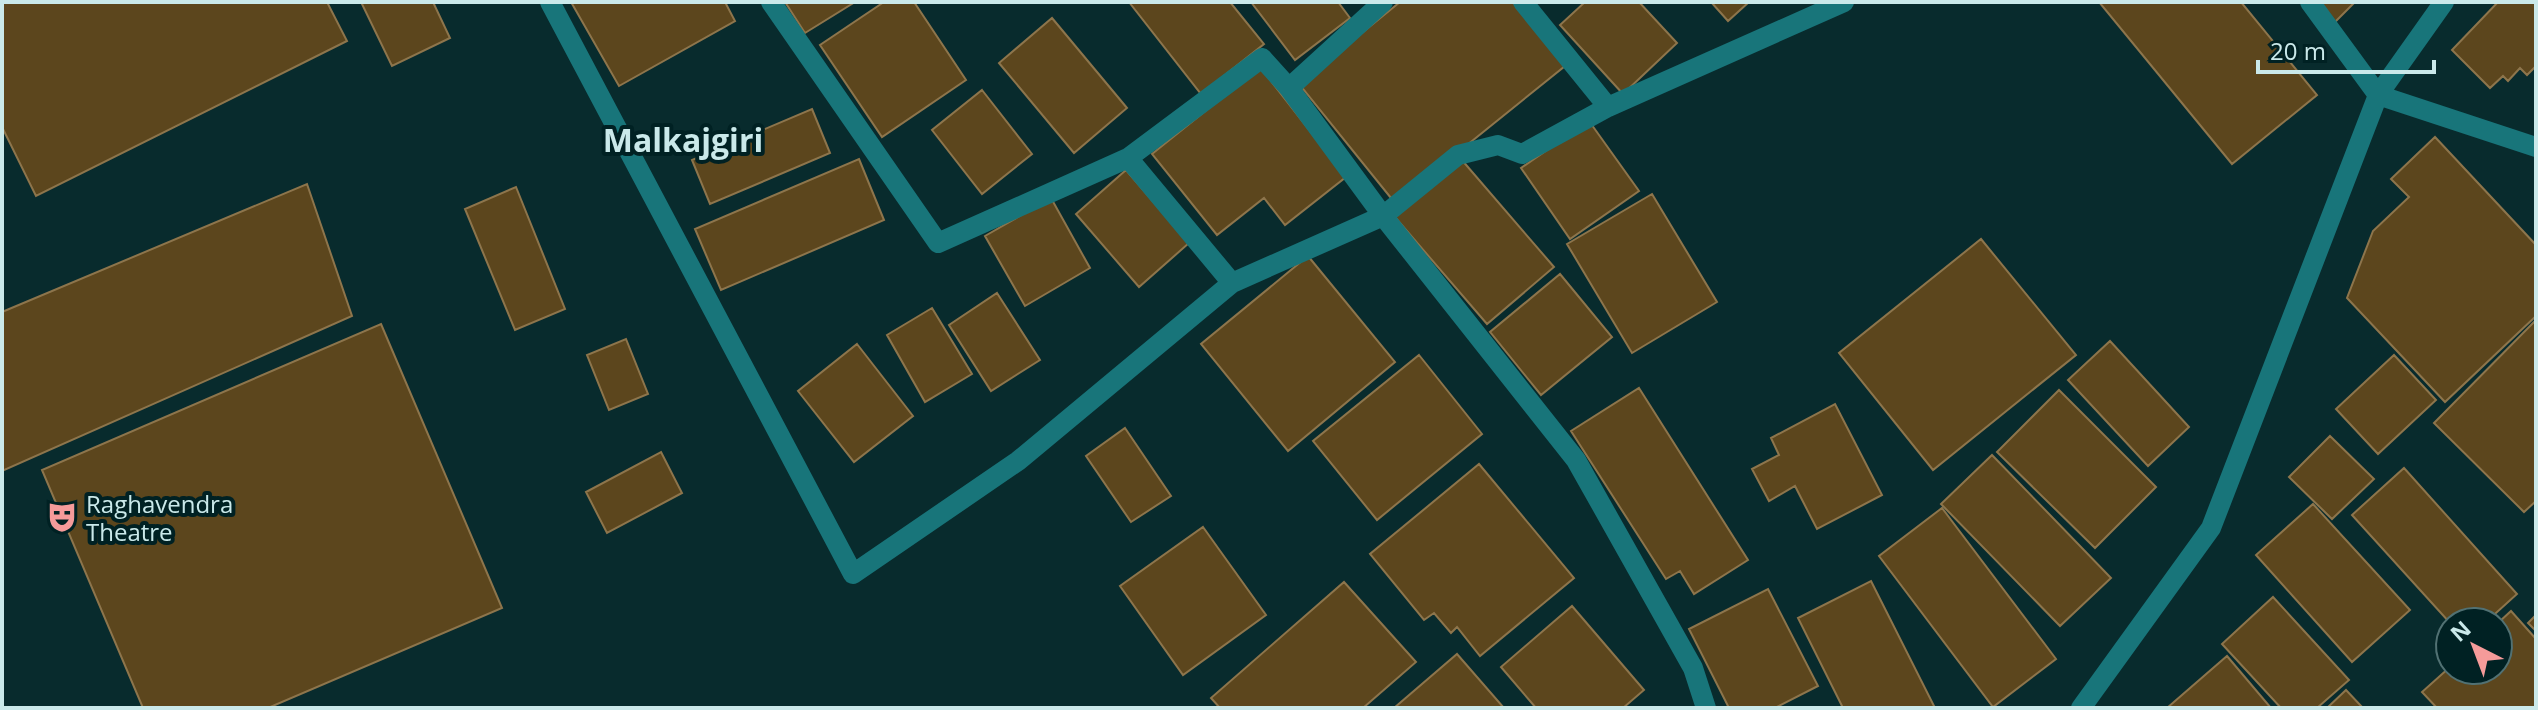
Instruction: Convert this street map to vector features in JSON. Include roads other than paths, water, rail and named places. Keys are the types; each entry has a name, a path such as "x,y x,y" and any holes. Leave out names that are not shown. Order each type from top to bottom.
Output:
{"street":[{"path":"550,2 853,574 1018,461 1232,283 1383,216 1458,155 1498,145 1522,154 1608,107 1844,2"},
{"path":"771,2 938,243 1128,158 1262,58 1289,88 1383,216 1576,460 1693,668 1706,708"},
{"path":"1289,88 1383,2"},
{"path":"1523,2 1608,107"},
{"path":"2310,2 2378,95 2536,147"},
{"path":"2081,708 2211,528 2378,95 2444,2"},
{"path":"1128,158 1232,283"}],"place":[{"name":"Raghavendra Theatre","path":"62,517"}],"district":[{"name":"Malkajgiri","path":"683,139"}]}
